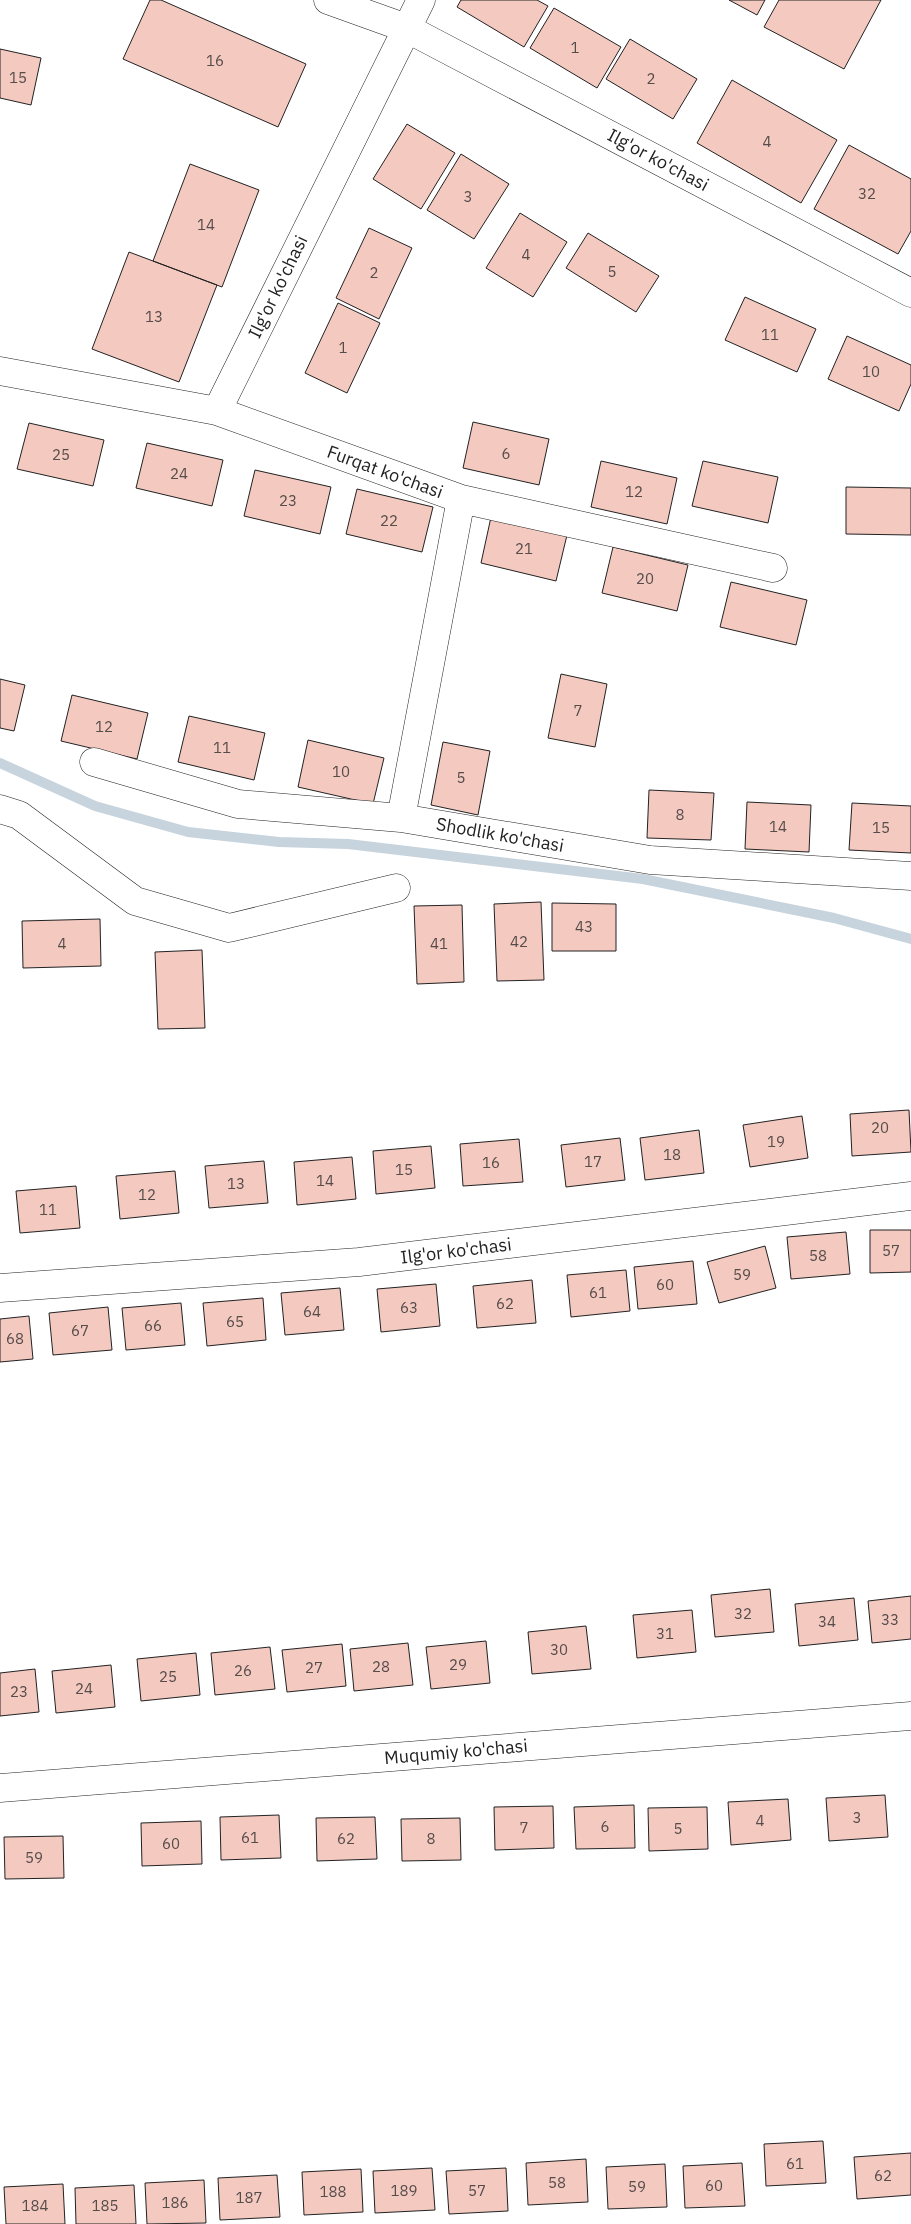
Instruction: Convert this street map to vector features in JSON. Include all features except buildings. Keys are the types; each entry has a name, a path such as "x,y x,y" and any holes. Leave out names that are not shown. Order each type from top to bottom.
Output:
{"street":[{"name":"Ilg'or ko'chasi","path":"328,0 406,28 911,293"},
{"name":"Ilg'or ko'chasi","path":"217,411 421,0"},
{"name":"Furqat ko'chasi","path":"0,371 217,411 461,499 773,568"},
{"path":"401,818 461,499"},
{"name":"Shodlik ko'chasi","path":"94,762 238,804 401,818 650,860 911,876"},
{"path":"0,809 19,815 135,901 229,928 396,888"},
{"name":"Ilg'or ko'chasi","path":"0,1288 358,1262 911,1196"},
{"name":"Muqumiy ko'chasi","path":"0,1788 911,1716"}],"waterway":[{"path":"0,763 95,806 188,832 279,842 348,844 643,879 834,918 911,939"}]}
